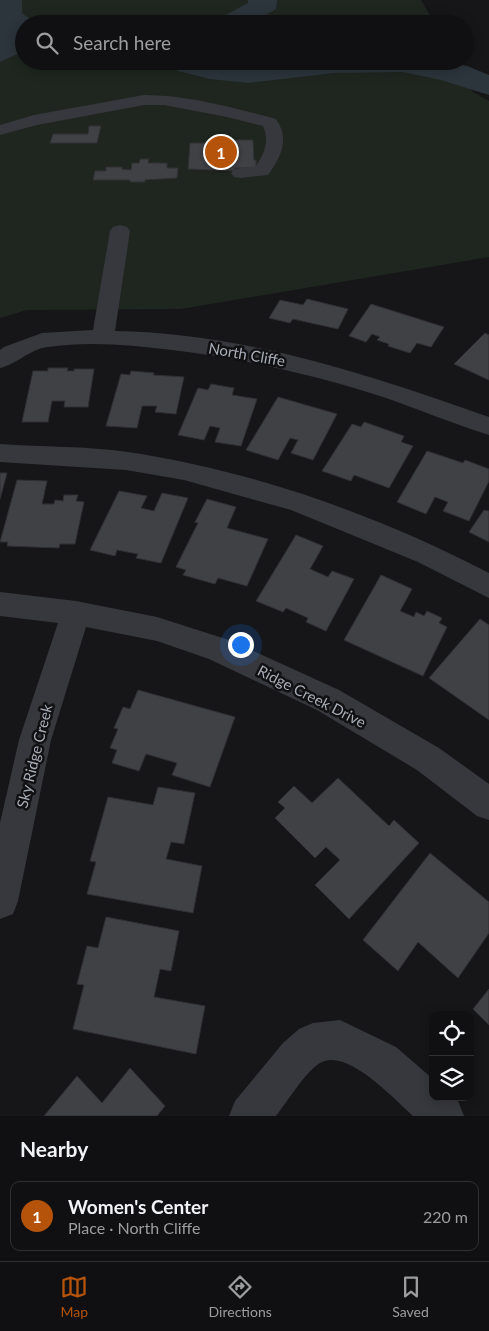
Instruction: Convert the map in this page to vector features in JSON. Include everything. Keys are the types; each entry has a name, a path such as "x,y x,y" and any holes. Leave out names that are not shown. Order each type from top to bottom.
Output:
{"street":[{"path":"0,130 34,120 84,110 144,100 164,100 230,112 270,123 276,134 275,148 262,171 240,173"},
{"path":"104,337 120,231"},
{"name":"North Cliffe","path":"0,361 12,352 42,340 104,337 131,338 207,347 293,363 392,392 489,426"},
{"path":"0,453 126,461 184,471 298,502 428,554 489,586"},
{"name":"Ridge Creek Drive","path":"0,604 76,613 157,629 226,653 328,700 428,759 489,804"},
{"name":"Sky Ridge Creek","path":"0,901 35,740 76,613"},
{"path":"250,1116 297,1057 312,1043 340,1040 382,1061 443,1116"}],"shaded area":[{"path":"0,0 421,0 430,15 15,15 15,70 461,70 473,92 489,101 489,257 181,309 27,310 0,318"},
{"path":"0,0 22,0 22,13 25,15 15,15 15,55 0,62"},
{"path":"248,0 277,0 276,9 266,15 226,15 248,3"},
{"path":"474,69 489,75 489,95 441,80 403,72 334,73 248,83 210,79 178,71"}],"building":[{"path":"89,126 101,126 97,143 50,143 53,134 88,134"},
{"path":"235,140 253,140 256,168 235,168 235,171 188,169 190,143 235,143"},
{"path":"140,159 149,159 148,163 167,163 167,168 178,168 177,178 145,180 145,182 93,180 95,171 106,171 106,167 122,167 122,169 131,170 132,163 139,163"},
{"path":"307,299 348,309 338,329 293,319 290,323 269,318 280,300 303,305"},
{"path":"371,304 444,327 431,347 417,343 410,353 388,346 389,344 377,340 380,337 372,334 366,342 349,336"},
{"path":"485,333 489,335 489,380 454,364"},
{"path":"48,368 68,368 67,371 94,369 88,407 64,407 65,401 52,401 48,422 22,422 33,371 48,371"},
{"path":"131,371 184,377 176,414 155,412 157,406 142,406 137,428 106,426 121,374 130,375"},
{"path":"211,384 234,388 232,395 257,399 241,446 215,442 220,428 210,426 204,440 178,435 198,388 208,390"},
{"path":"278,397 337,414 313,460 291,453 298,440 290,438 278,460 246,450"},
{"path":"364,422 404,436 401,442 413,446 389,488 354,475 351,481 322,471 352,424 361,427"},
{"path":"427,451 463,463 465,460 489,469 489,481 469,521 443,511 448,502 435,497 426,514 397,502"},
{"path":"0,473 7,473 0,499"},
{"path":"17,480 47,481 42,504 54,504 55,500 63,501 64,495 78,495 76,501 84,502 75,544 60,544 59,548 7,546 8,542 0,542"},
{"path":"119,491 147,496 141,508 154,511 162,493 188,498 161,563 136,558 138,554 117,550 115,556 90,550"},
{"path":"207,499 236,507 227,528 268,539 247,586 218,578 215,584 183,575 186,570 176,567 198,523 195,522"},
{"path":"484,510 489,511 489,542 469,532"},
{"path":"296,535 323,546 310,569 328,577 332,571 354,579 326,631 306,622 308,618 286,608 283,612 256,601"},
{"path":"381,575 412,589 400,611 414,617 416,612 424,616 427,611 442,618 439,623 447,627 423,676 344,640"},
{"path":"480,619 489,625 489,720 429,678"},
{"path":"138,690 235,717 210,787 172,775 177,763 146,754 139,771 112,763 117,750 110,748 118,729 114,728 123,707 130,709"},
{"path":"338,778 389,826 394,820 419,843 349,919 315,885 340,860 326,847 315,858 275,818 285,808 278,802 294,786 312,803"},
{"path":"158,787 195,793 184,844 171,842 166,859 202,866 193,913 87,894 96,862 90,861 108,797 153,805"},
{"path":"430,853 489,902 489,933 458,978 418,942 398,971 363,940"},
{"path":"106,917 179,931 171,971 160,969 154,997 205,1006 196,1054 73,1029 84,985 77,984 87,946 98,948"},
{"path":"489,989 489,1025 473,1009"},
{"path":"130,1068 165,1106 157,1116 44,1116 77,1076 102,1103"}],"place":[{"name":"Women's Center","path":"221,152"}]}
